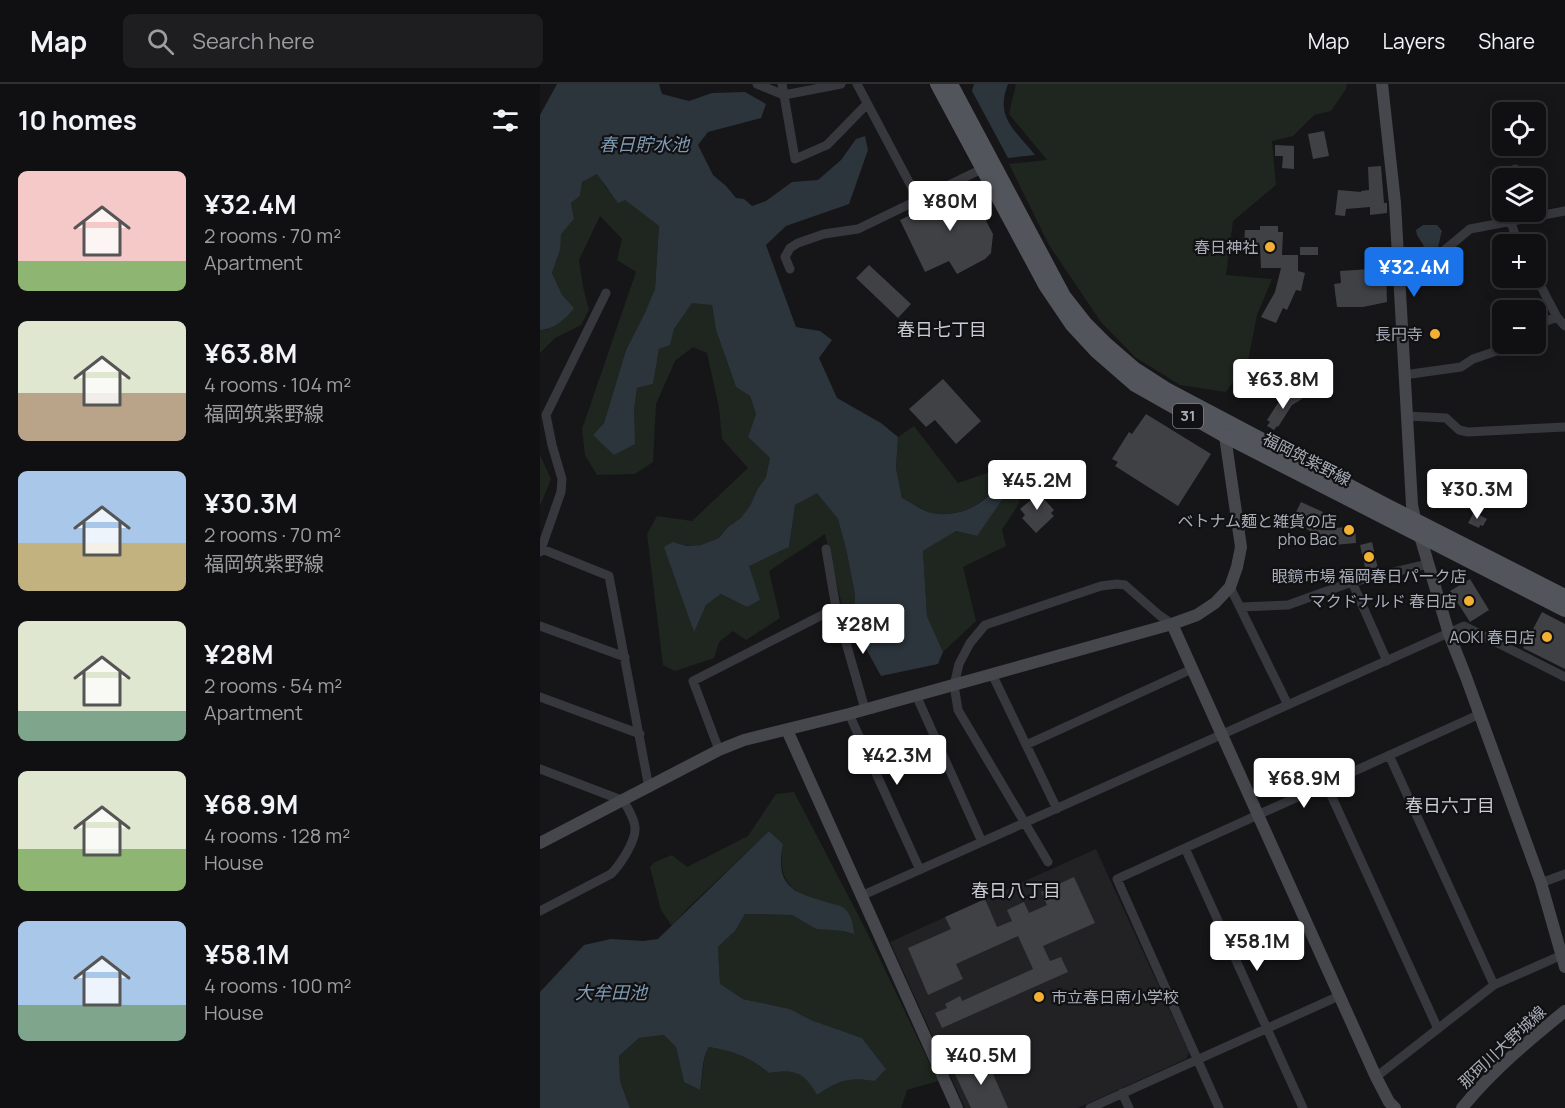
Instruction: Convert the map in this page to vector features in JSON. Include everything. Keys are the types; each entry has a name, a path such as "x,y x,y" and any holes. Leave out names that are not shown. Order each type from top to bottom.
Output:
{"main road":[{"name":"福岡筑紫野線","path":"937,84 1045,285 1096,351 1136,385 1174,409 1225,436 1565,610"},
{"name":"福岡筑紫野線","path":"951,84 1064,296 1086,324 1134,369 1166,389 1565,596"}],"street":[{"path":"757,84 784,95 840,84"},
{"path":"782,84 795,159 827,145 867,104"},
{"path":"857,84 918,199"},
{"path":"1376,1077 1494,985 1563,961 1541,883 1449,634 1412,505 1395,203 1382,84"},
{"path":"790,269 785,257 790,248 798,243 824,234 858,229 982,169"},
{"path":"1546,215 1565,211"},
{"path":"1398,277 1417,273 1470,229 1511,222 1515,234"},
{"path":"1542,288 1557,317 1565,326"},
{"path":"606,293 546,415 562,479 561,492 541,550 609,576 649,788"},
{"path":"1546,321 1557,317"},
{"path":"1404,375 1461,367 1473,359 1492,353"},
{"path":"1407,416 1446,418 1459,430 1468,432 1565,427"},
{"path":"540,843 719,750 744,740 849,714 1172,624 1197,615 1215,603 1230,587 1241,546 1225,436"},
{"path":"826,549 836,608 865,709"},
{"path":"1241,607 1288,605 1352,582 1428,564"},
{"path":"1352,582 1387,661"},
{"path":"1048,862 958,710 954,685 959,664 970,643 985,625 1101,586 1125,585 1172,624 1376,1077 1389,1102 1395,1108"},
{"path":"1230,587 1288,705"},
{"path":"719,750 693,681 836,608"},
{"path":"540,626 625,657"},
{"path":"861,896 1464,626 1565,677"},
{"path":"1026,745 1192,669"},
{"path":"992,674 1057,809"},
{"path":"916,695 982,842"},
{"path":"540,697 640,734"},
{"path":"849,714 920,870"},
{"path":"1219,1108 1117,879 1480,714"},
{"path":"787,730 957,1108"},
{"path":"1389,755 1494,985"},
{"path":"540,770 624,801 635,828 621,865 611,874 540,910"},
{"path":"1326,784 1438,1029"},
{"path":"1185,848 1303,1108"},
{"path":"1541,883 1565,874"},
{"path":"1090,1108 1339,996"},
{"name":"那珂川大野城線","path":"1462,1108 1490,1076 1565,1011"},
{"path":"1122,1093 1129,1108"}],"shaded area":[{"path":"1016,84 1347,84 1331,111 1314,115 1293,136 1272,141 1276,185 1233,221 1226,275 1272,279 1257,315 1248,361 1226,392 1180,385 1135,357 1101,322 1049,245 1009,164 1047,160 1009,114"},
{"path":"597,173 607,189 659,226 655,289 646,313 626,350 604,423 594,434 634,410 637,388 653,384 659,349 670,345 674,329 692,302 712,305 716,330 736,387 750,396 756,414 748,437 770,458 766,477 750,506 742,518 728,527 719,538 701,545 688,546 673,542 693,630 706,605 721,594 747,607 748,566 789,547 795,505 817,492 838,519 855,595 853,625 843,610 825,534 769,571 780,618 746,640 733,631 719,642 714,658 675,671 663,665 647,534 657,516 692,521 748,468 722,439 719,408 707,353 693,347 675,361 656,404 653,462 635,474 597,475 585,455 582,429 636,272 617,260 622,239 600,216 579,260 589,310 581,325 555,338 540,353 540,330 547,330 562,295 552,273 560,250 560,234 574,219 571,203 580,196 582,182"},
{"path":"914,426 958,483 1013,464 1022,483 1021,498 1002,530 1006,546 963,567 976,621 943,652 927,616 923,551 956,531 977,536 994,489 974,506 949,514 932,513 902,498 896,468 898,437"},
{"path":"540,455 551,479 540,506"},
{"path":"794,792 868,934 938,1081 907,1090 901,1108 630,1108 620,1081 619,1056 639,1038 665,1035 676,1047 684,1082 700,1090 705,1057 709,1047 741,1056 769,1073 798,1074 808,1081 817,1095 844,1081 858,1079 875,1081 886,1069 862,1038 811,1020 790,1009 743,999 720,985 718,947 735,931 745,914 792,915 816,929 853,934 843,908 805,895 788,883 783,873 781,860 783,844 769,831 672,926 661,910 650,867 655,862 672,855 687,867 748,836 776,794"},
{"name":"市立春日南小学校","path":"1096,849 1189,1052 1186,1059 1078,1108 965,1108 890,942"}],"water":[{"name":"春日貯水池","path":"557,84 659,84 662,94 689,101 712,93 745,92 766,104 761,118 708,132 698,145 713,175 736,198 744,199 752,206 766,201 792,182 818,180 841,160 856,139 865,136 868,150 849,204 786,226 766,245 796,327 820,331 832,340 819,358 837,398 881,423 898,437 896,468 902,498 932,513 950,514 975,506 995,489 1004,497 977,536 956,531 923,551 927,616 943,652 938,664 881,676 853,625 855,595 838,519 817,493 795,505 789,547 749,566 760,600 747,607 721,594 706,605 694,632 664,547 673,542 687,546 701,545 719,538 728,527 741,518 750,506 766,477 770,458 748,437 756,414 750,396 736,387 716,330 712,305 692,303 674,329 670,345 659,349 653,384 637,388 634,410 635,444 614,455 593,435 604,423 626,350 655,289 659,226 625,200 618,203 597,174 582,182 580,196 571,203 574,219 561,234 560,250 552,273 562,295 574,308 559,323 540,330 540,115"},
{"path":"974,84 1008,84 1004,96 1006,116 1035,155 1008,158 972,91"},
{"path":"1423,225 1437,225 1442,231 1439,245 1428,258 1414,267 1409,263 1409,257 1424,246 1416,230"},
{"name":"大牟田池","path":"769,831 783,844 781,869 788,885 803,894 844,908 853,924 854,934 816,929 792,915 745,914 735,931 718,947 720,984 743,999 790,1009 811,1020 862,1038 886,1069 875,1081 858,1079 844,1081 817,1095 808,1081 798,1074 769,1073 741,1056 709,1047 703,1062 700,1090 684,1082 676,1047 664,1035 639,1038 619,1056 620,1081 630,1108 540,1108 540,992 584,945 611,939 643,941 658,939"}],"building":[{"path":"1324,131 1329,156 1313,159 1308,134"},
{"path":"1275,145 1294,146 1294,169 1282,168 1283,156 1275,156"},
{"path":"1381,166 1387,213 1370,215 1370,207 1346,209 1345,216 1335,215 1338,190 1361,192 1369,190 1368,167"},
{"path":"967,185 993,234 991,253 985,259 957,274 949,261 925,272 900,220 921,210 919,207"},
{"path":"1260,226 1278,226 1278,232 1283,232 1282,255 1298,255 1298,271 1305,273 1301,291 1296,290 1287,310 1283,308 1276,323 1261,317 1275,292 1281,268 1261,268 1260,246 1244,245 1245,230 1260,230"},
{"path":"1300,247 1318,247 1318,255 1300,255"},
{"path":"869,265 911,304 898,318 856,278"},
{"path":"1386,268 1387,302 1363,307 1337,307 1334,284 1341,283 1340,271"},
{"path":"943,379 981,421 956,444 935,420 926,427 909,409"},
{"path":"1298,391 1302,399 1292,405 1278,427 1274,430 1267,426 1270,422 1267,420 1278,403"},
{"path":"1146,414 1211,454 1178,506 1115,466 1118,462 1112,459 1129,432 1132,434"},
{"path":"1038,488 1045,496 1043,498 1054,510 1051,513 1054,516 1036,533 1022,518 1025,515 1020,509 1032,499 1029,496"},
{"path":"1301,502 1323,512 1316,530 1355,526 1356,543 1323,546 1323,539 1308,530 1294,516"},
{"path":"1474,512 1487,519 1479,528 1468,523"},
{"name":"眼鏡市場 福岡春日パーク店","path":"1372,542 1378,569 1366,572 1360,545"},
{"name":"マクドナルド 春日店","path":"1470,579 1489,610 1470,622 1450,591"},
{"name":"AOKI 春日店","path":"1542,612 1565,624 1565,669 1523,648"},
{"path":"1074,877 1095,923 1043,946 1050,961 1061,957 1068,972 942,1028 935,1013 947,1008 945,1004 960,996 962,1001 1033,969 1018,936 956,964 963,979 928,995 908,948 951,929 945,917 985,899 997,927 1012,921 1007,910 1024,902 1029,913 1047,905 1041,892"},
{"path":"986,1058 1008,1108 971,1108 954,1072"}],"place":[{"name":"春日神社","path":"1270,247"},
{"name":"長円寺","path":"1435,334"},
{"name":"ベトナム麺と雑貨の店 pho Bac","path":"1349,530"},
{"name":"眼鏡市場 福岡春日パーク店","path":"1369,557"},
{"name":"マクドナルド 春日店","path":"1469,601"},
{"name":"AOKI 春日店","path":"1547,637"},
{"name":"市立春日南小学校","path":"1039,997"}],"district":[{"name":"春日七丁目","path":"942,330"},
{"name":"春日六丁目","path":"1450,806"},
{"name":"春日八丁目","path":"1016,891"}]}
